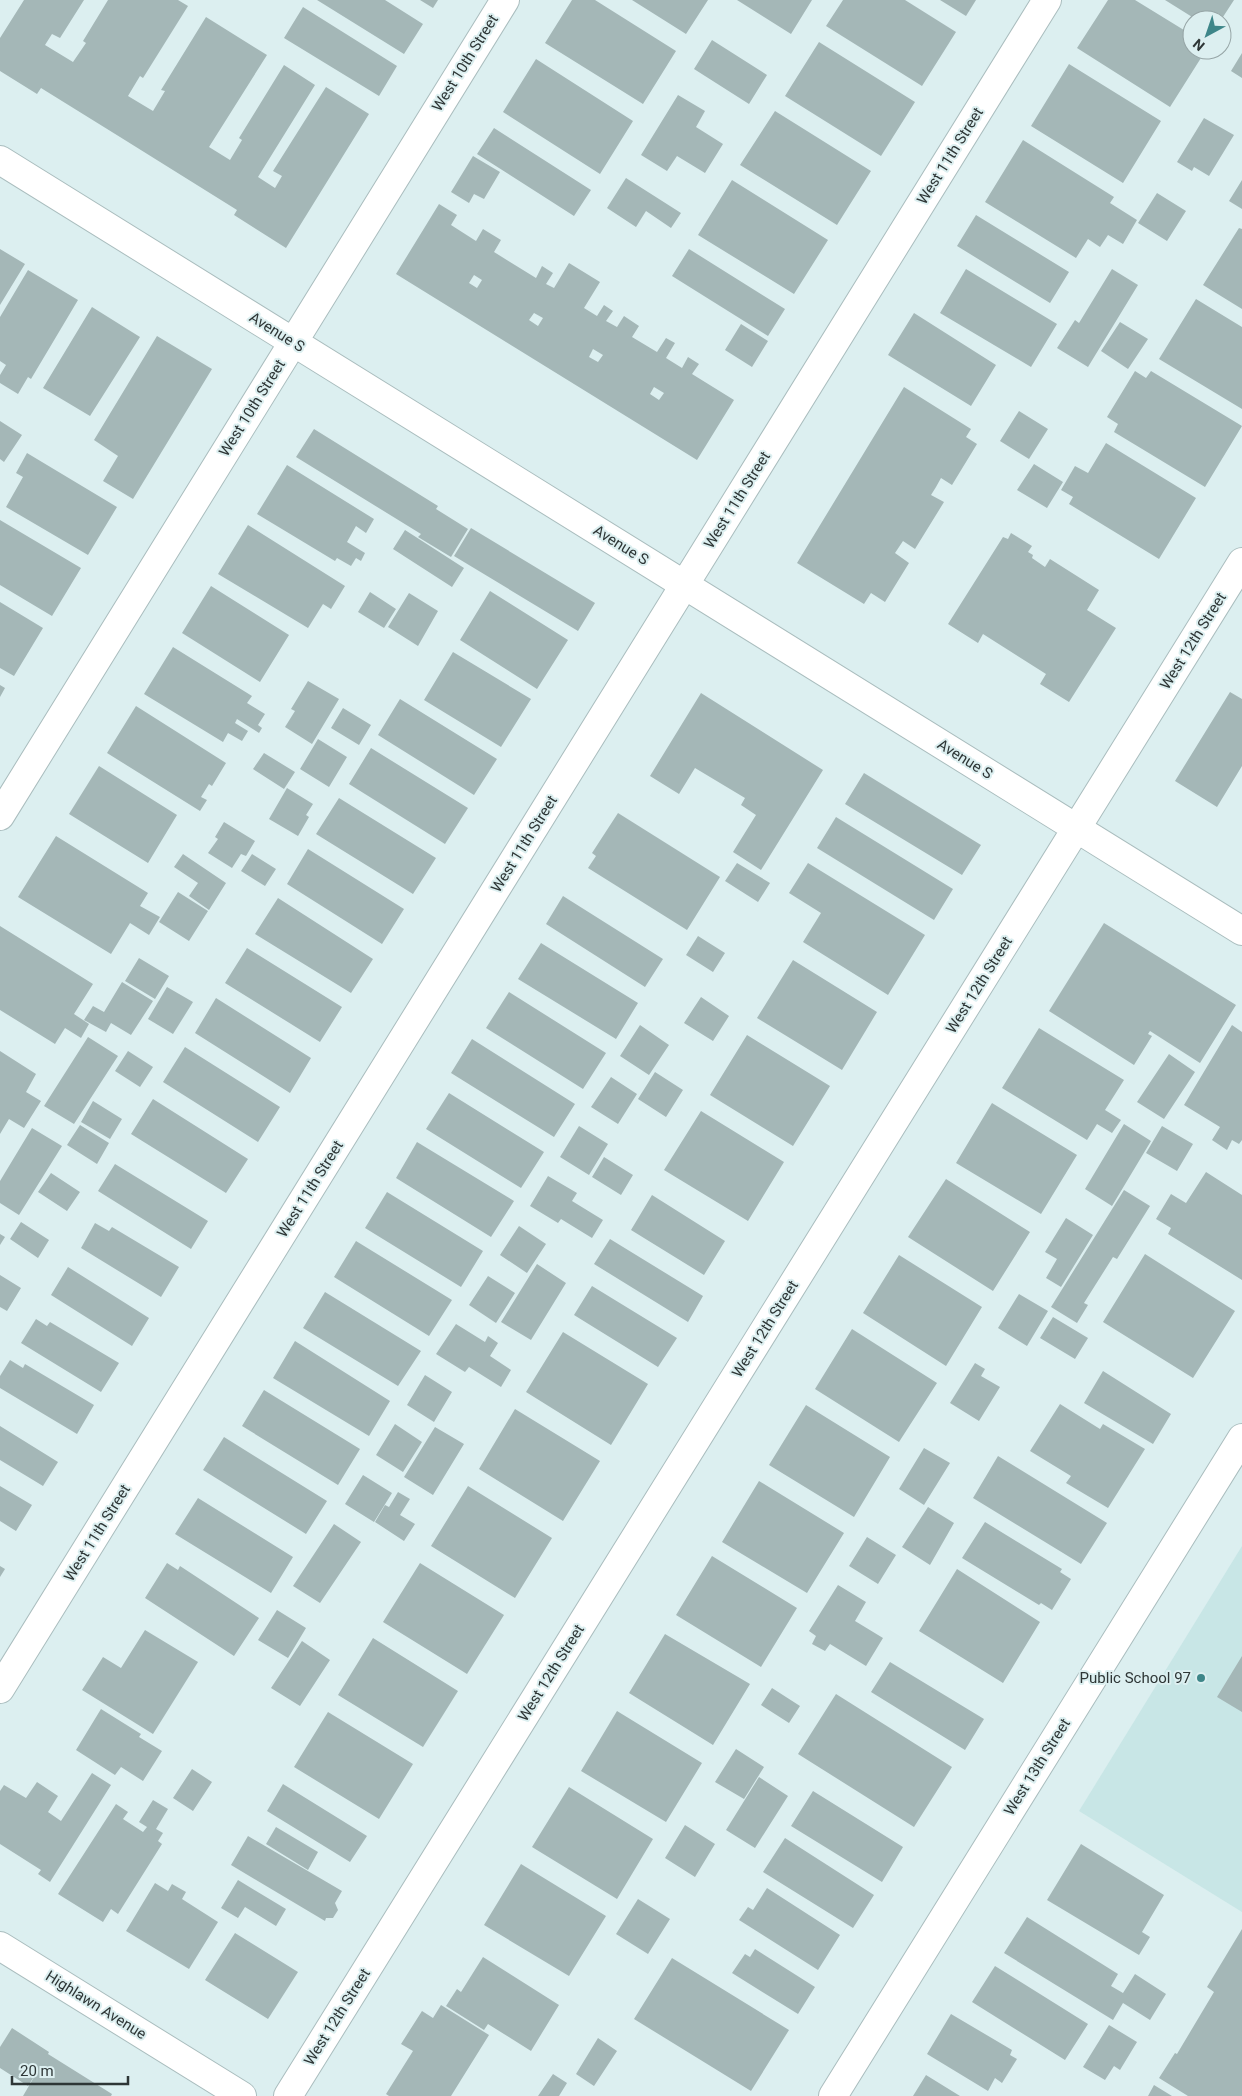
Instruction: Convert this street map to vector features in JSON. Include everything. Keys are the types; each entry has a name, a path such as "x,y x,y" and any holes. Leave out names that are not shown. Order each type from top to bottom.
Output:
{"street":[{"name":"West 10th Street","path":"0,816 504,0"},
{"name":"West 11th Street","path":"0,1689 1047,0"},
{"name":"Avenue S","path":"0,160 1242,931"},
{"name":"West 12th Street","path":"288,2096 1242,562"},
{"name":"West 13th Street","path":"833,2096 1242,1438"},
{"name":"Highlawn Avenue","path":"0,1946 242,2096"}],"shaded area":[{"name":"Public School 97","path":"1242,1546 1242,1912 1079,1811"}],"building":[{"path":"24,0 84,0 60,38 52,34 45,45 73,62 86,43 83,41 108,0 178,0 188,6 143,78 140,76 128,96 153,111 165,91 161,90 206,17 267,55 209,147 230,160 242,140 239,138 284,65 315,85 258,177 275,188 282,176 273,171 326,87 369,114 286,248 234,215 237,210 41,88 37,94 0,71 0,38"},
{"path":"317,0 385,0 423,24 404,54"},
{"path":"420,0 438,0 433,8"},
{"path":"572,0 595,0 676,51 643,104 545,43"},
{"path":"632,0 708,0 686,34"},
{"path":"737,0 812,0 791,34"},
{"path":"843,0 905,0 956,32 922,86 826,26"},
{"path":"940,0 976,0 966,16"},
{"path":"1108,0 1135,0 1182,29 1182,60 1200,60 1170,107 1077,48"},
{"path":"1165,0 1234,0 1228,10 1182,11"},
{"path":"303,7 397,66 379,96 284,38"},
{"path":"712,40 767,75 749,104 694,69"},
{"path":"819,42 915,102 881,156 785,96"},
{"path":"1242,53 1242,78 1231,71"},
{"path":"536,59 633,121 600,174 503,112"},
{"path":"1069,64 1161,121 1123,183 1031,126"},
{"path":"678,95 705,111 696,127 723,144 705,173 677,156 667,171 641,155"},
{"path":"775,111 871,171 837,225 740,165"},
{"path":"1204,118 1234,135 1209,176 1194,167 1192,171 1177,162"},
{"path":"494,128 591,190 574,216 477,154"},
{"path":"1023,140 1114,197 1110,203 1137,220 1123,244 1108,235 1100,247 1088,239 1076,258 985,202"},
{"path":"473,156 500,172 484,199 474,194 469,203 451,192"},
{"path":"626,178 681,213 671,228 646,211 636,227 607,208"},
{"path":"732,180 828,240 794,294 698,235"},
{"path":"1242,180 1242,209 1229,201"},
{"path":"1157,193 1186,211 1167,241 1138,223"},
{"path":"439,204 457,215 451,225 476,241 483,229 501,240 494,252 536,278 542,266 553,273 546,284 554,288 569,263 600,282 584,308 597,316 604,305 613,311 606,321 617,327 624,316 639,326 632,337 657,352 666,338 675,343 666,358 682,368 688,357 699,364 692,374 734,400 697,460 396,274","holes":["474,275 482,280 477,288 469,283","534,313 543,318 538,326 529,320","593,349 603,355 598,362 589,357","654,387 664,393 659,400 650,394"]},
{"path":"976,215 1069,272 1050,303 957,246"},
{"path":"1239,228 1242,229 1242,309 1203,285"},
{"path":"0,249 25,264 0,305"},
{"path":"689,249 785,309 768,336 672,276"},
{"path":"966,269 1057,324 1031,367 940,313"},
{"path":"1112,269 1138,285 1088,367 1057,348 1075,320 1079,323"},
{"path":"28,270 78,300 31,379 28,377 18,394 0,383 0,375 6,365 0,361 0,317"},
{"path":"1196,299 1242,327 1242,409 1159,359"},
{"path":"92,307 140,337 90,416 43,388"},
{"path":"914,313 996,365 971,406 888,355"},
{"path":"1120,322 1148,339 1128,369 1101,351"},
{"path":"741,324 768,341 752,367 725,350"},
{"path":"157,336 212,369 133,499 103,481 118,456 94,440"},
{"path":"1135,371 1146,378 1151,371 1242,426 1205,487 1114,432 1118,424 1107,417"},
{"path":"904,387 971,429 966,437 977,444 952,485 941,478 931,495 944,502 915,549 903,541 895,553 909,563 885,602 871,593 864,604 797,563"},
{"path":"1019,411 1048,429 1029,459 1000,441"},
{"path":"0,421 22,435 4,462 0,459"},
{"path":"314,429 438,506 436,509 468,529 451,557 418,537 421,534 296,457"},
{"path":"1106,443 1196,498 1159,559 1069,504 1073,497 1061,490 1075,466 1088,473"},
{"path":"27,453 117,507 88,555 6,507 23,477 16,473"},
{"path":"1034,464 1063,482 1047,508 1017,490"},
{"path":"287,465 374,519 366,533 356,526 347,542 365,553 361,561 356,558 351,566 337,558 335,561 257,514"},
{"path":"0,520 81,568 52,616 0,585"},
{"path":"248,525 345,586 331,609 323,604 308,628 218,574"},
{"path":"471,528 595,603 578,631 454,556"},
{"path":"405,530 464,568 452,587 393,549"},
{"path":"1011,533 1032,546 1028,552 1033,555 1032,558 1045,567 1050,559 1099,590 1087,610 1116,628 1069,702 1040,684 1046,674 983,634 978,643 948,624 1003,537 1008,539"},
{"path":"211,586 289,635 260,682 182,633"},
{"path":"490,591 568,640 537,689 460,640"},
{"path":"370,592 396,609 384,628 358,612"},
{"path":"409,593 438,611 418,646 388,627"},
{"path":"0,602 43,628 14,676 0,668"},
{"path":"173,647 252,696 247,703 265,714 258,725 262,728 259,733 237,719 235,723 248,731 242,741 228,733 223,742 144,694"},
{"path":"453,652 531,699 501,747 424,700"},
{"path":"308,681 339,699 312,744 285,727 295,711 291,709"},
{"path":"0,685 5,688 0,697"},
{"path":"1230,692 1242,699 1242,766 1217,807 1175,781"},
{"path":"701,693 823,770 761,870 733,852 756,815 741,805 745,798 695,768 679,794 650,776"},
{"path":"400,699 497,759 474,795 378,735"},
{"path":"136,706 226,763 212,786 209,784 201,797 207,800 200,811 107,753"},
{"path":"343,708 371,725 359,745 331,728"},
{"path":"318,739 347,757 329,787 300,769"},
{"path":"371,748 468,808 445,844 349,784"},
{"path":"264,753 295,772 284,789 253,769"},
{"path":"99,766 177,815 148,863 69,814"},
{"path":"864,773 981,845 962,875 845,804"},
{"path":"287,788 313,804 306,815 309,817 298,836 269,819"},
{"path":"339,798 436,858 413,894 316,834"},
{"path":"618,813 720,877 687,930 588,868 596,856 592,853"},
{"path":"836,817 953,889 934,920 817,848"},
{"path":"224,822 255,841 246,856 241,854 232,868 208,853 218,839 215,837"},
{"path":"56,836 148,893 140,906 160,917 149,935 130,923 111,954 18,897"},
{"path":"308,849 404,909 382,944 287,884"},
{"path":"183,854 226,883 209,910 189,896 198,883 174,867"},
{"path":"252,854 276,869 265,886 241,871"},
{"path":"737,863 770,883 758,902 725,881"},
{"path":"808,863 925,935 888,995 803,942 821,913 789,893"},
{"path":"178,892 208,911 189,941 159,922"},
{"path":"563,896 663,959 645,987 546,924"},
{"path":"278,898 373,959 351,993 255,934"},
{"path":"1104,923 1236,1005 1200,1063 1150,1031 1148,1034 1152,1036 1134,1065 1049,1011"},
{"path":"0,926 93,984 74,1014 89,1024 81,1038 65,1028 55,1044 0,1010"},
{"path":"698,936 725,953 713,972 686,955"},
{"path":"541,943 638,1003 616,1039 518,979"},
{"path":"247,948 342,1007 320,1042 225,983"},
{"path":"139,958 169,976 155,999 125,981"},
{"path":"793,960 877,1012 842,1070 757,1018"},
{"path":"122,982 153,1001 131,1035 111,1023 106,1032 84,1020 93,1006 104,1012"},
{"path":"167,987 193,1002 173,1034 148,1019"},
{"path":"509,992 606,1053 583,1089 486,1028"},
{"path":"701,997 729,1016 713,1041 684,1023"},
{"path":"216,998 311,1058 290,1093 195,1033"},
{"path":"640,1025 669,1045 649,1075 620,1056"},
{"path":"1232,1025 1242,1032 1242,1140 1239,1144 1232,1140 1227,1150 1212,1140 1220,1127 1184,1105"},
{"path":"1039,1028 1124,1080 1105,1110 1121,1120 1112,1133 1097,1124 1087,1140 1002,1088"},
{"path":"747,1035 830,1086 793,1146 710,1095"},
{"path":"88,1037 118,1056 74,1124 44,1106"},
{"path":"472,1039 575,1104 554,1137 451,1073"},
{"path":"185,1047 280,1107 258,1142 163,1082"},
{"path":"0,1051 36,1074 26,1092 41,1101 24,1128 9,1119 0,1134"},
{"path":"128,1051 153,1067 140,1087 115,1071"},
{"path":"1169,1054 1195,1072 1164,1119 1137,1102"},
{"path":"655,1072 683,1090 666,1117 638,1099"},
{"path":"611,1077 637,1094 618,1124 591,1107"},
{"path":"449,1093 544,1152 521,1188 426,1129"},
{"path":"153,1099 248,1159 226,1193 131,1134"},
{"path":"93,1101 122,1119 110,1139 81,1122"},
{"path":"992,1103 1077,1155 1041,1214 956,1163"},
{"path":"701,1111 784,1162 748,1221 664,1170"},
{"path":"1124,1124 1151,1141 1112,1206 1085,1189"},
{"path":"80,1125 109,1143 97,1164 67,1145"},
{"path":"579,1126 608,1144 589,1175 560,1157"},
{"path":"1162,1126 1193,1144 1177,1171 1146,1153"},
{"path":"32,1128 62,1146 19,1215 0,1203 0,1181"},
{"path":"417,1142 514,1201 491,1237 396,1178"},
{"path":"604,1157 633,1175 621,1195 592,1177"},
{"path":"115,1164 208,1221 191,1249 98,1191"},
{"path":"1206,1172 1242,1195 1242,1280 1168,1234 1171,1228 1156,1219 1171,1194 1186,1203"},
{"path":"51,1173 80,1192 67,1211 38,1192"},
{"path":"548,1176 577,1193 572,1201 603,1220 592,1238 561,1219 558,1223 530,1206"},
{"path":"946,1179 1030,1232 993,1291 908,1237"},
{"path":"1124,1190 1150,1206 1117,1259 1113,1257 1084,1303 1088,1305 1077,1323 1051,1307"},
{"path":"387,1192 483,1251 461,1287 365,1228"},
{"path":"652,1195 725,1241 704,1275 631,1230"},
{"path":"1066,1218 1093,1235 1061,1287 1046,1278 1057,1259 1045,1252"},
{"path":"21,1222 49,1240 38,1258 10,1239"},
{"path":"95,1223 109,1231 112,1227 179,1267 161,1297 81,1248"},
{"path":"519,1226 546,1244 527,1273 500,1255"},
{"path":"0,1234 5,1237 0,1245"},
{"path":"610,1239 703,1296 688,1322 594,1264"},
{"path":"356,1241 452,1300 429,1336 334,1277"},
{"path":"1145,1254 1235,1311 1193,1378 1103,1322"},
{"path":"899,1255 982,1307 946,1366 863,1313"},
{"path":"537,1264 566,1283 531,1340 501,1322"},
{"path":"68,1267 149,1318 132,1346 51,1295"},
{"path":"0,1275 21,1288 7,1311 0,1307"},
{"path":"488,1276 515,1293 496,1323 469,1305"},
{"path":"592,1286 677,1338 658,1367 574,1315"},
{"path":"325,1292 421,1351 398,1386 303,1328"},
{"path":"1019,1294 1048,1311 1027,1346 998,1328"},
{"path":"1053,1317 1088,1338 1075,1359 1040,1338"},
{"path":"36,1319 47,1326 50,1322 119,1363 101,1392 21,1343"},
{"path":"456,1324 485,1342 488,1336 498,1343 490,1356 511,1370 501,1387 469,1367 465,1372 436,1354"},
{"path":"852,1329 937,1383 899,1442 815,1389"},
{"path":"563,1332 648,1384 611,1445 526,1392"},
{"path":"295,1341 390,1401 369,1436 273,1378"},
{"path":"10,1360 23,1368 25,1364 94,1405 77,1434 0,1388 0,1376"},
{"path":"975,1363 985,1369 981,1376 1000,1387 979,1421 950,1403"},
{"path":"1103,1371 1171,1414 1153,1444 1084,1403"},
{"path":"425,1375 452,1392 434,1422 407,1405"},
{"path":"264,1390 360,1449 338,1485 242,1426"},
{"path":"1060,1404 1100,1429 1103,1424 1145,1449 1108,1508 1066,1483 1071,1476 1030,1451"},
{"path":"806,1405 890,1457 854,1517 769,1465"},
{"path":"515,1409 600,1461 563,1521 479,1469"},
{"path":"395,1424 422,1442 403,1472 376,1455"},
{"path":"0,1426 58,1462 43,1486 0,1460"},
{"path":"435,1427 464,1444 433,1495 404,1477"},
{"path":"224,1437 327,1501 306,1534 203,1470"},
{"path":"924,1448 950,1463 924,1505 899,1489"},
{"path":"998,1456 1107,1523 1081,1564 973,1498"},
{"path":"363,1475 392,1493 374,1522 345,1504"},
{"path":"759,1481 844,1533 807,1593 722,1542"},
{"path":"0,1486 32,1505 16,1531 0,1521"},
{"path":"468,1486 552,1538 515,1598 431,1546"},
{"path":"398,1492 410,1499 400,1515 415,1524 404,1541 375,1522 385,1505 389,1507"},
{"path":"198,1498 293,1557 271,1593 175,1534"},
{"path":"928,1507 954,1523 930,1565 902,1547"},
{"path":"985,1522 1062,1569 1060,1572 1071,1579 1052,1610 1041,1603 1039,1605 962,1558"},
{"path":"334,1524 361,1542 320,1603 293,1586"},
{"path":"867,1537 896,1555 878,1584 849,1566"},
{"path":"712,1556 797,1608 761,1667 676,1615"},
{"path":"167,1563 178,1570 180,1566 259,1618 234,1656 145,1598"},
{"path":"420,1563 504,1615 467,1674 383,1622"},
{"path":"0,1566 5,1569 0,1577"},
{"path":"957,1569 1040,1622 1003,1683 919,1631"},
{"path":"838,1585 866,1602 855,1621 883,1638 866,1666 830,1644 825,1651 812,1644 816,1636 809,1631"},
{"path":"277,1610 306,1628 288,1658 258,1640"},
{"path":"145,1630 198,1662 153,1734 82,1690 103,1657 121,1668"},
{"path":"665,1634 750,1684 713,1745 629,1693"},
{"path":"373,1638 458,1691 423,1747 338,1695"},
{"path":"302,1641 330,1660 300,1706 271,1688"},
{"path":"1242,1656 1242,1712 1217,1697"},
{"path":"890,1662 984,1719 965,1750 871,1692"},
{"path":"772,1688 800,1706 789,1723 761,1705"},
{"path":"836,1694 952,1767 914,1827 798,1754"},
{"path":"101,1709 141,1734 139,1737 162,1751 143,1781 121,1767 115,1775 76,1750"},
{"path":"617,1711 702,1763 666,1822 581,1771"},
{"path":"328,1712 413,1764 379,1819 294,1767"},
{"path":"736,1749 764,1767 744,1799 715,1782"},
{"path":"192,1769 212,1782 193,1811 173,1798"},
{"path":"92,1773 111,1785 50,1882 38,1874 41,1870 0,1844 0,1791 4,1785 26,1798 37,1782 58,1796 48,1812 61,1821"},
{"path":"759,1777 788,1796 755,1848 726,1830"},
{"path":"283,1784 367,1836 350,1862 267,1811"},
{"path":"569,1787 653,1839 617,1899 532,1847"},
{"path":"813,1791 903,1847 882,1882 791,1826"},
{"path":"153,1800 168,1809 156,1829 163,1833 158,1841 162,1844 118,1914 111,1909 103,1922 58,1894 116,1804 128,1812 123,1819 143,1832 147,1827 139,1822"},
{"path":"685,1825 715,1844 695,1877 665,1858"},
{"path":"276,1827 318,1852 308,1870 266,1844"},
{"path":"248,1836 342,1891 335,1903 338,1910 333,1918 326,1918 325,1921 231,1865"},
{"path":"785,1838 874,1895 853,1928 763,1872"},
{"path":"1081,1844 1164,1895 1142,1932 1150,1937 1139,1955 1047,1900"},
{"path":"521,1864 606,1916 569,1976 484,1925"},
{"path":"238,1880 286,1909 276,1926 245,1907 238,1918 221,1908"},
{"path":"155,1883 168,1891 172,1884 186,1892 182,1899 218,1922 189,1969 126,1931"},
{"path":"767,1888 840,1935 818,1970 739,1920 748,1907 753,1910"},
{"path":"638,1899 670,1919 648,1954 616,1934"},
{"path":"1027,1917 1118,1974 1111,1986 1123,1993 1135,1974 1166,1994 1150,2020 1123,2003 1113,2020 1004,1953"},
{"path":"1242,1929 1242,2096 1188,2096 1159,2078 1175,2053 1177,2054 1214,1992 1207,1987"},
{"path":"235,1933 298,1972 268,2019 205,1980"},
{"path":"755,1949 815,1987 798,2014 732,1973 745,1954 750,1957"},
{"path":"483,1957 559,2005 531,2051 488,2024 484,2030 446,2006 457,1989 461,1992"},
{"path":"672,1958 789,2030 751,2091 634,2019"},
{"path":"995,1966 1088,2024 1065,2060 972,2002"},
{"path":"441,2005 489,2035 451,2096 389,2096 386,2094 413,2051 401,2044 422,2011 433,2018"},
{"path":"951,2014 1012,2050 1010,2055 1017,2059 1002,2083 995,2078 988,2091 927,2054"},
{"path":"1109,2025 1137,2042 1120,2070 1114,2066 1105,2080 1083,2067"},
{"path":"12,2028 49,2052 48,2054 112,2094 111,2096 23,2096 37,2072 28,2086 0,2068 0,2047"},
{"path":"598,2038 617,2051 594,2086 576,2074"},
{"path":"553,2074 567,2083 559,2096 538,2096"},
{"path":"926,2075 960,2096 913,2096"},
{"path":"1154,2085 1172,2096 1148,2096"}],"place":[{"name":"Public School 97","path":"1201,1678"}]}
